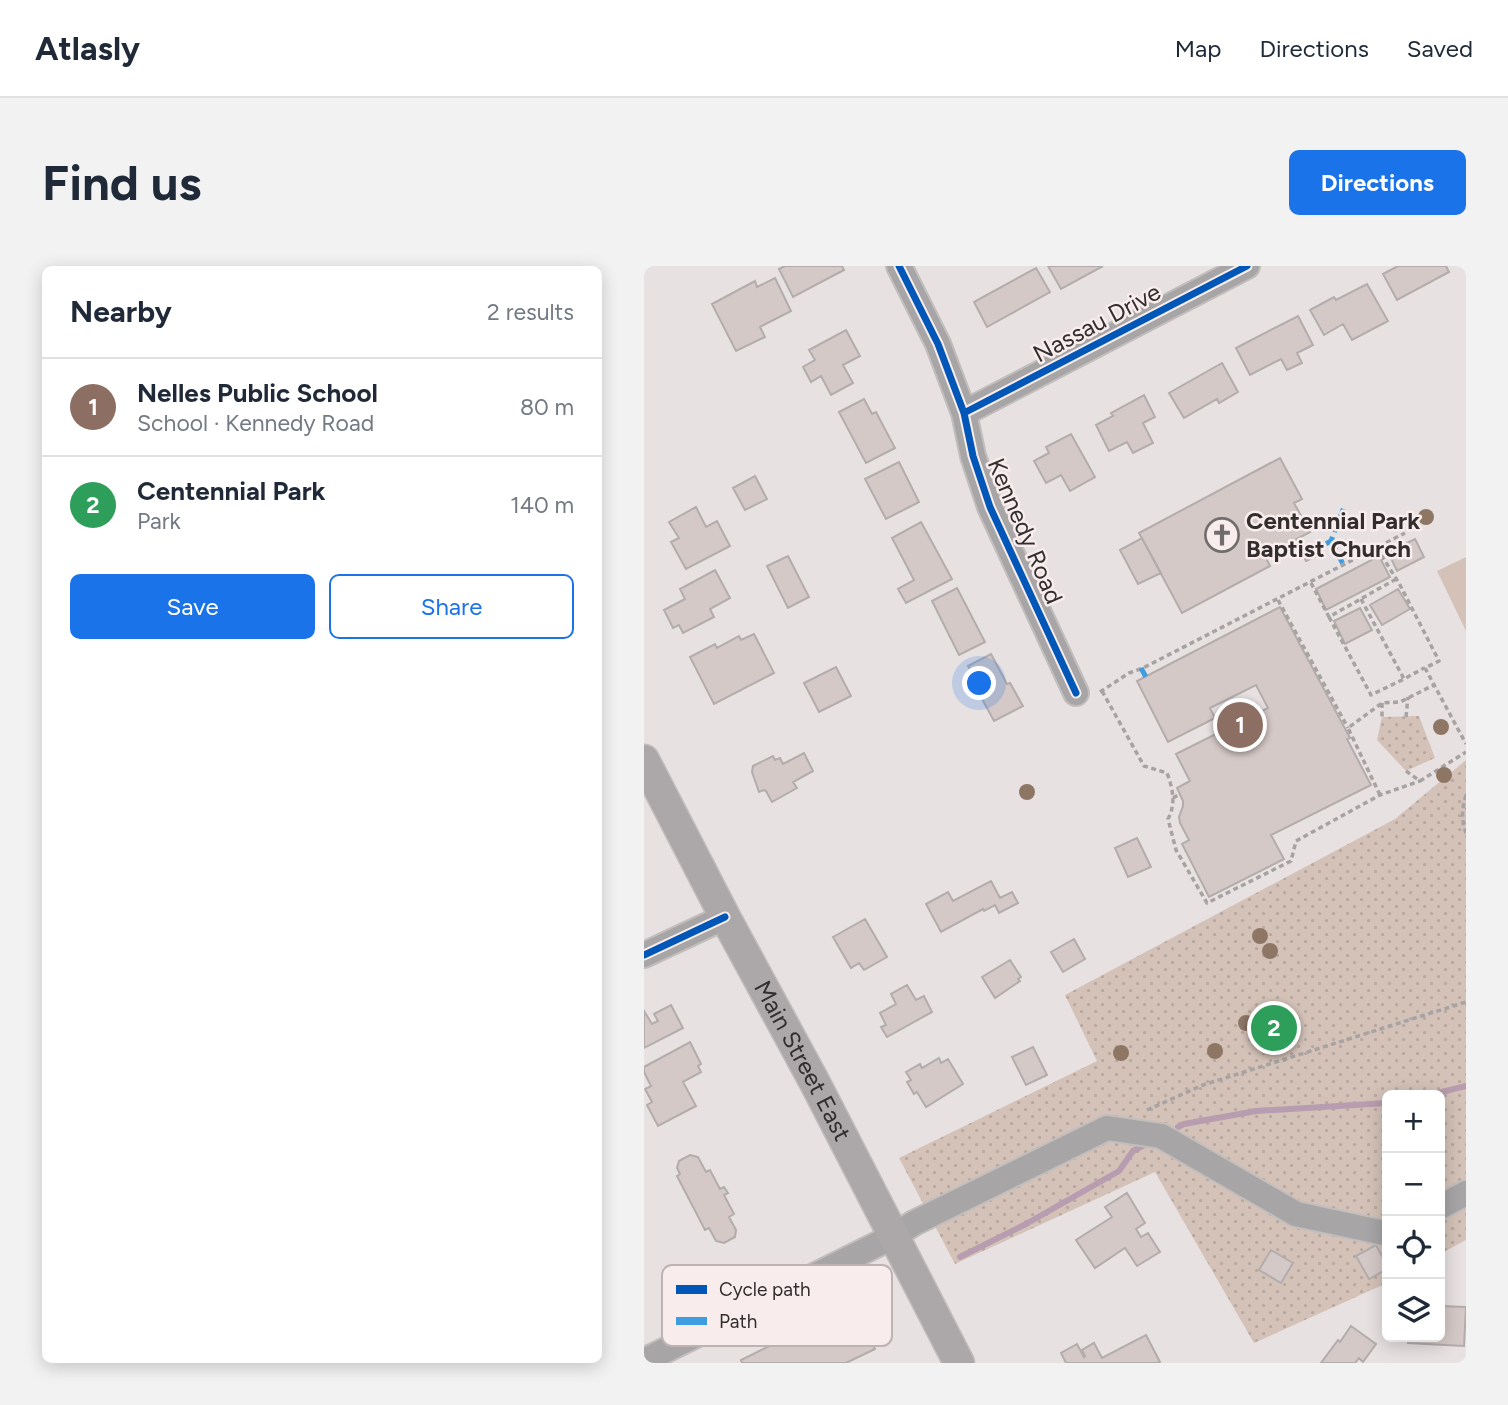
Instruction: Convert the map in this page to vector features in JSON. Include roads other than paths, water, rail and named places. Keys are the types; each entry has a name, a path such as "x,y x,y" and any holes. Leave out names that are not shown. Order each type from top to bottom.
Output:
{"main road":[{"name":"Main Street East","path":"644,760 959,1363"}],"street":[{"name":"Kennedy Road","path":"899,266 938,344 964,414 973,456 990,507 1086,694"},
{"name":"Nassau Drive","path":"964,414 1247,266"},
{"path":"644,955 725,917"},
{"path":"836,1265 914,1223 1107,1128 1161,1136 1296,1214 1382,1233"},
{"path":"1445,1204 1466,1193"},
{"path":"644,1361 674,1346"}],"waterway":[{"path":"1445,1091 1466,1086"},
{"path":"1178,1127 1256,1111 1382,1103"},
{"path":"960,1257 1026,1224 1119,1171 1133,1151 1144,1145"}],"place":[{"name":"Centennial Park Baptist Church","path":"1222,535"},
{"name":"Nelles Public School","path":"1240,725"},
{"name":"Centennial Park","path":"1274,1028"}]}
